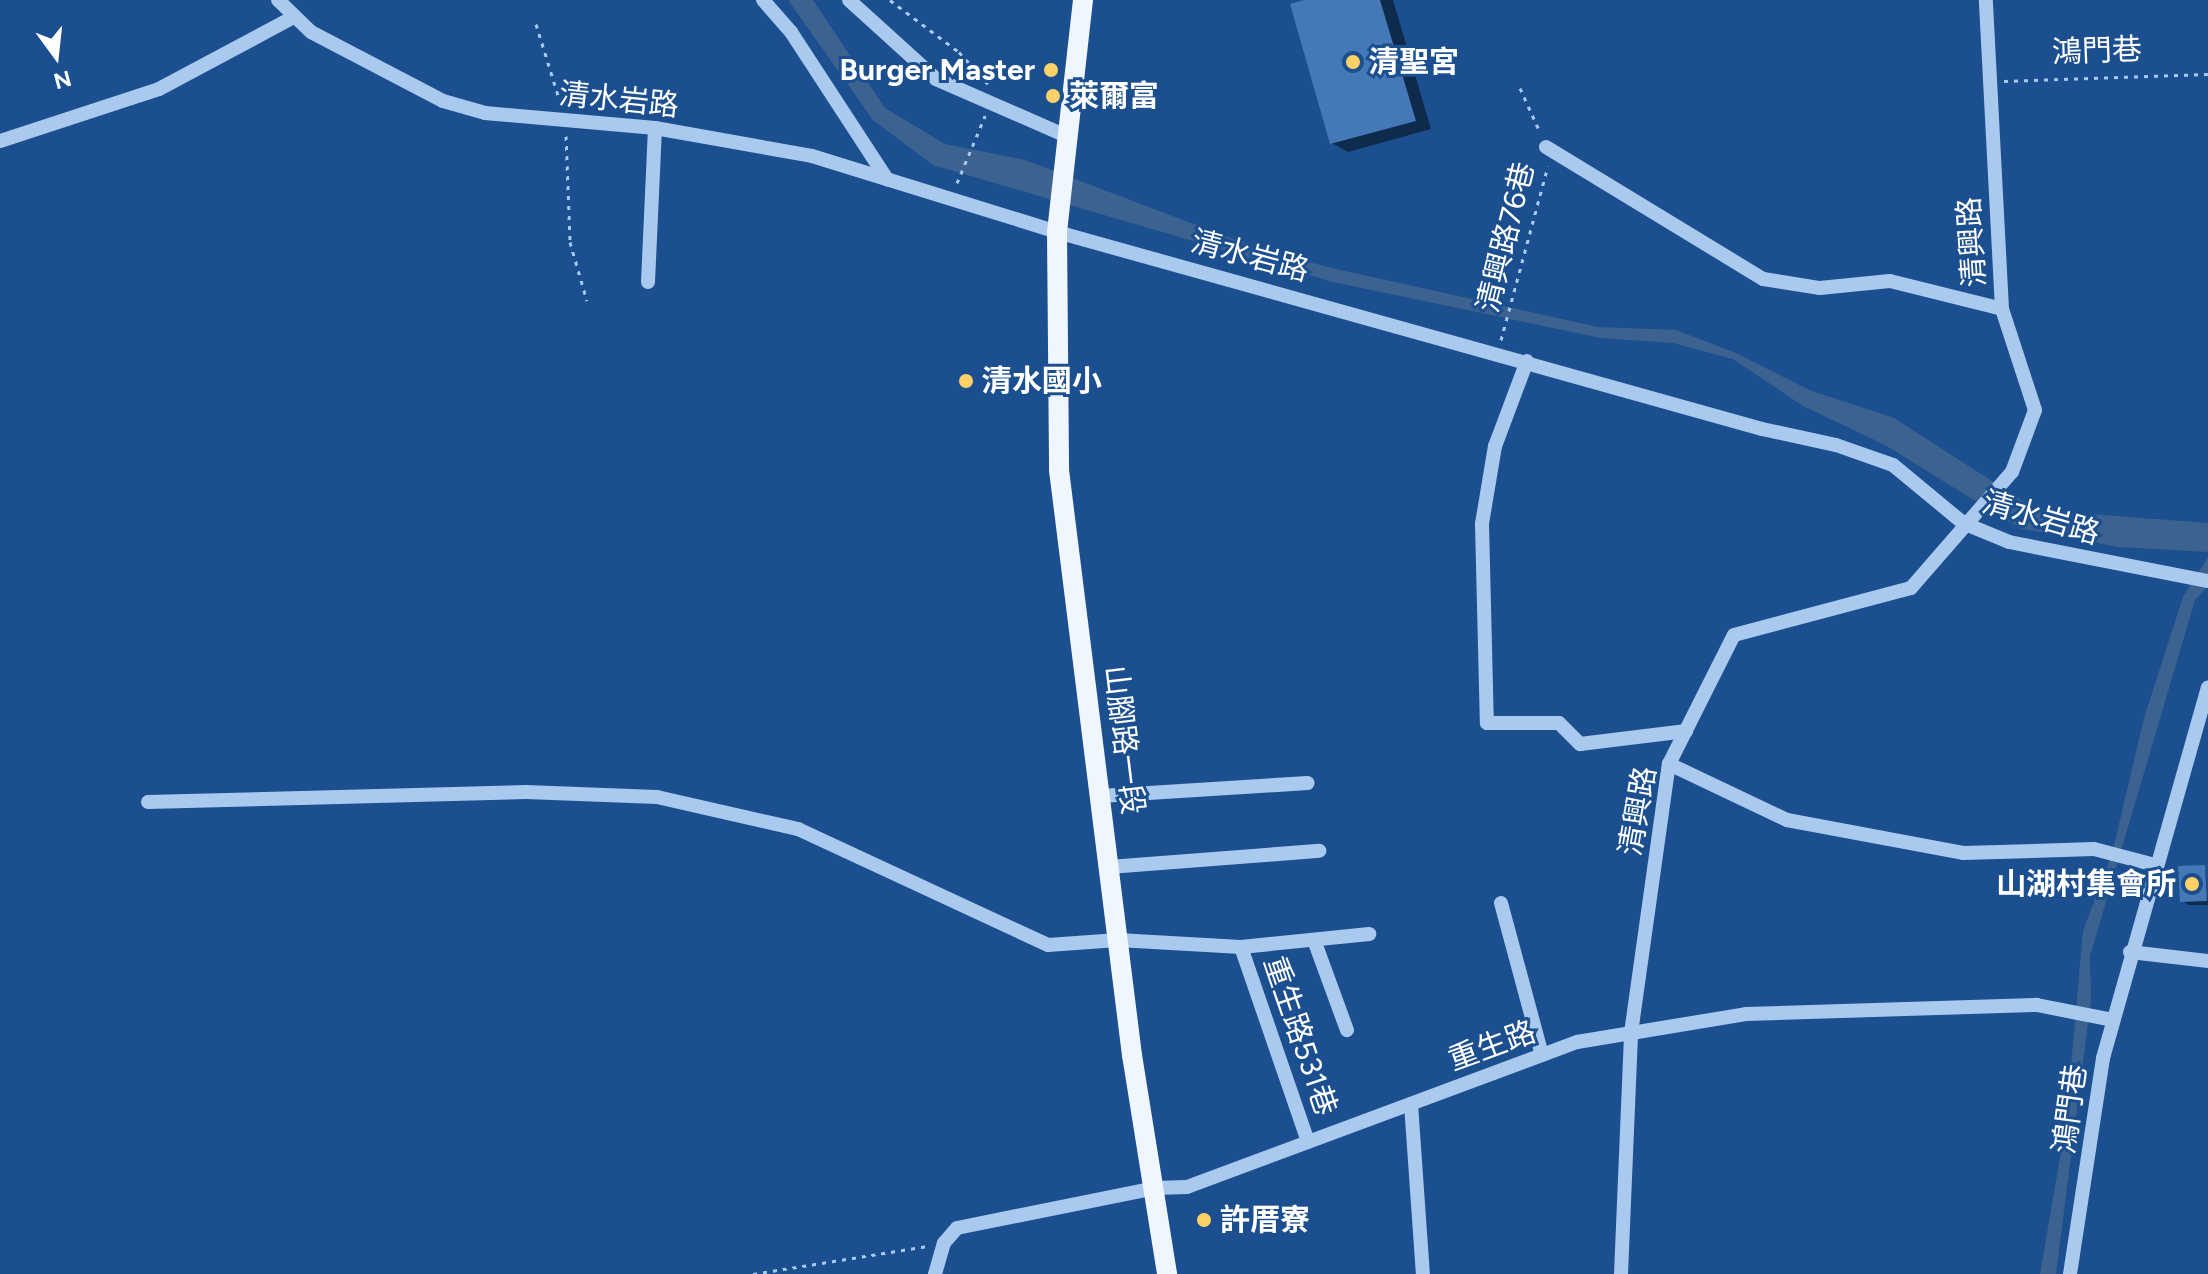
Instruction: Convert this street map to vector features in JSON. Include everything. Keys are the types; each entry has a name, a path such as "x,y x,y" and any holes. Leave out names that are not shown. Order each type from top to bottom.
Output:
{"main road":[{"path":"1068,145 1083,0"},
{"name":"山腳路一段","path":"1068,145 1057,232 1059,470 1118,940 1167,1274"}],"street":[{"name":"清水岩路","path":"278,0 311,32 443,101 485,113 655,128 812,156 1057,232 1893,465 1963,523 2062,555 2208,581"},
{"path":"763,0 791,32 887,179"},
{"path":"849,0 936,79 1068,145"},
{"name":"清興路","path":"1621,1274 1631,1033 1669,764 1734,635 1911,588 1963,523 2012,472 2035,410 2002,309 1986,0"},
{"path":"0,141 159,89 294,17"},
{"path":"648,282 655,128"},
{"path":"1546,147 1763,279 1820,288 1890,281 2002,309"},
{"path":"1527,361 1495,446 1482,524 1487,723 1559,723 1580,744 1686,731"},
{"path":"2208,688 2130,952 2208,961"},
{"path":"1669,764 1787,820 1963,853 2094,849 2155,865"},
{"path":"1101,796 1308,783"},
{"name":"重生路531巷","path":"148,802 526,792 657,797 798,829 1048,945 1118,940 1241,947 1369,934"},
{"path":"1109,867 1319,851"},
{"path":"1501,903 1542,1055"},
{"path":"1314,940 1347,1030"},
{"name":"重生路531巷","path":"1241,947 1308,1142"},
{"name":"鴻門巷","path":"2070,1274 2113,1020 2130,952"},
{"name":"重生路","path":"944,1243 957,1228 1155,1188 1187,1187 1577,1042 1746,1014 2037,1005 2113,1020"},
{"path":"1411,1104 1423,1274"},
{"path":"935,1274 944,1243"}],"path":[{"path":"890,0 989,81 989,105 956,185"},
{"path":"536,24 566,118 570,242 587,301"},
{"name":"鴻門巷","path":"1988,81 2208,74"},
{"name":"清興路76巷","path":"1497,353 1549,162 1546,147 1520,88"},
{"path":"753,1274 944,1243"}],"water":[{"path":"788,0 813,0 885,108 945,144 1025,160 1262,250 1336,269 1598,327 1676,330 1736,353 1809,390 1894,418 2037,510 2208,523 2208,552 2118,547 2019,528 1885,445 1803,406 1733,359 1673,343 1601,338 1333,282 933,165 873,120"},
{"path":"2208,557 2208,586 2195,600 2090,956 2091,1000 2056,1274 2040,1274 2066,1123 2083,931 2112,854 2144,718 2183,597"}],"building":[{"name":"清聖宮","path":"1304,0 1380,0 1416,121 1330,144 1290,4"},
{"name":"山湖村集會所","path":"2205,865 2207,901 2180,902 2178,866"}],"place":[{"name":"清聖宮","path":"1353,62"},
{"name":"Burger Master","path":"1051,70"},
{"name":"萊爾富","path":"1053,96"},
{"name":"清水國小","path":"966,381"},
{"name":"山湖村集會所","path":"2192,884"},
{"name":"許厝寮","path":"1204,1220"}]}
